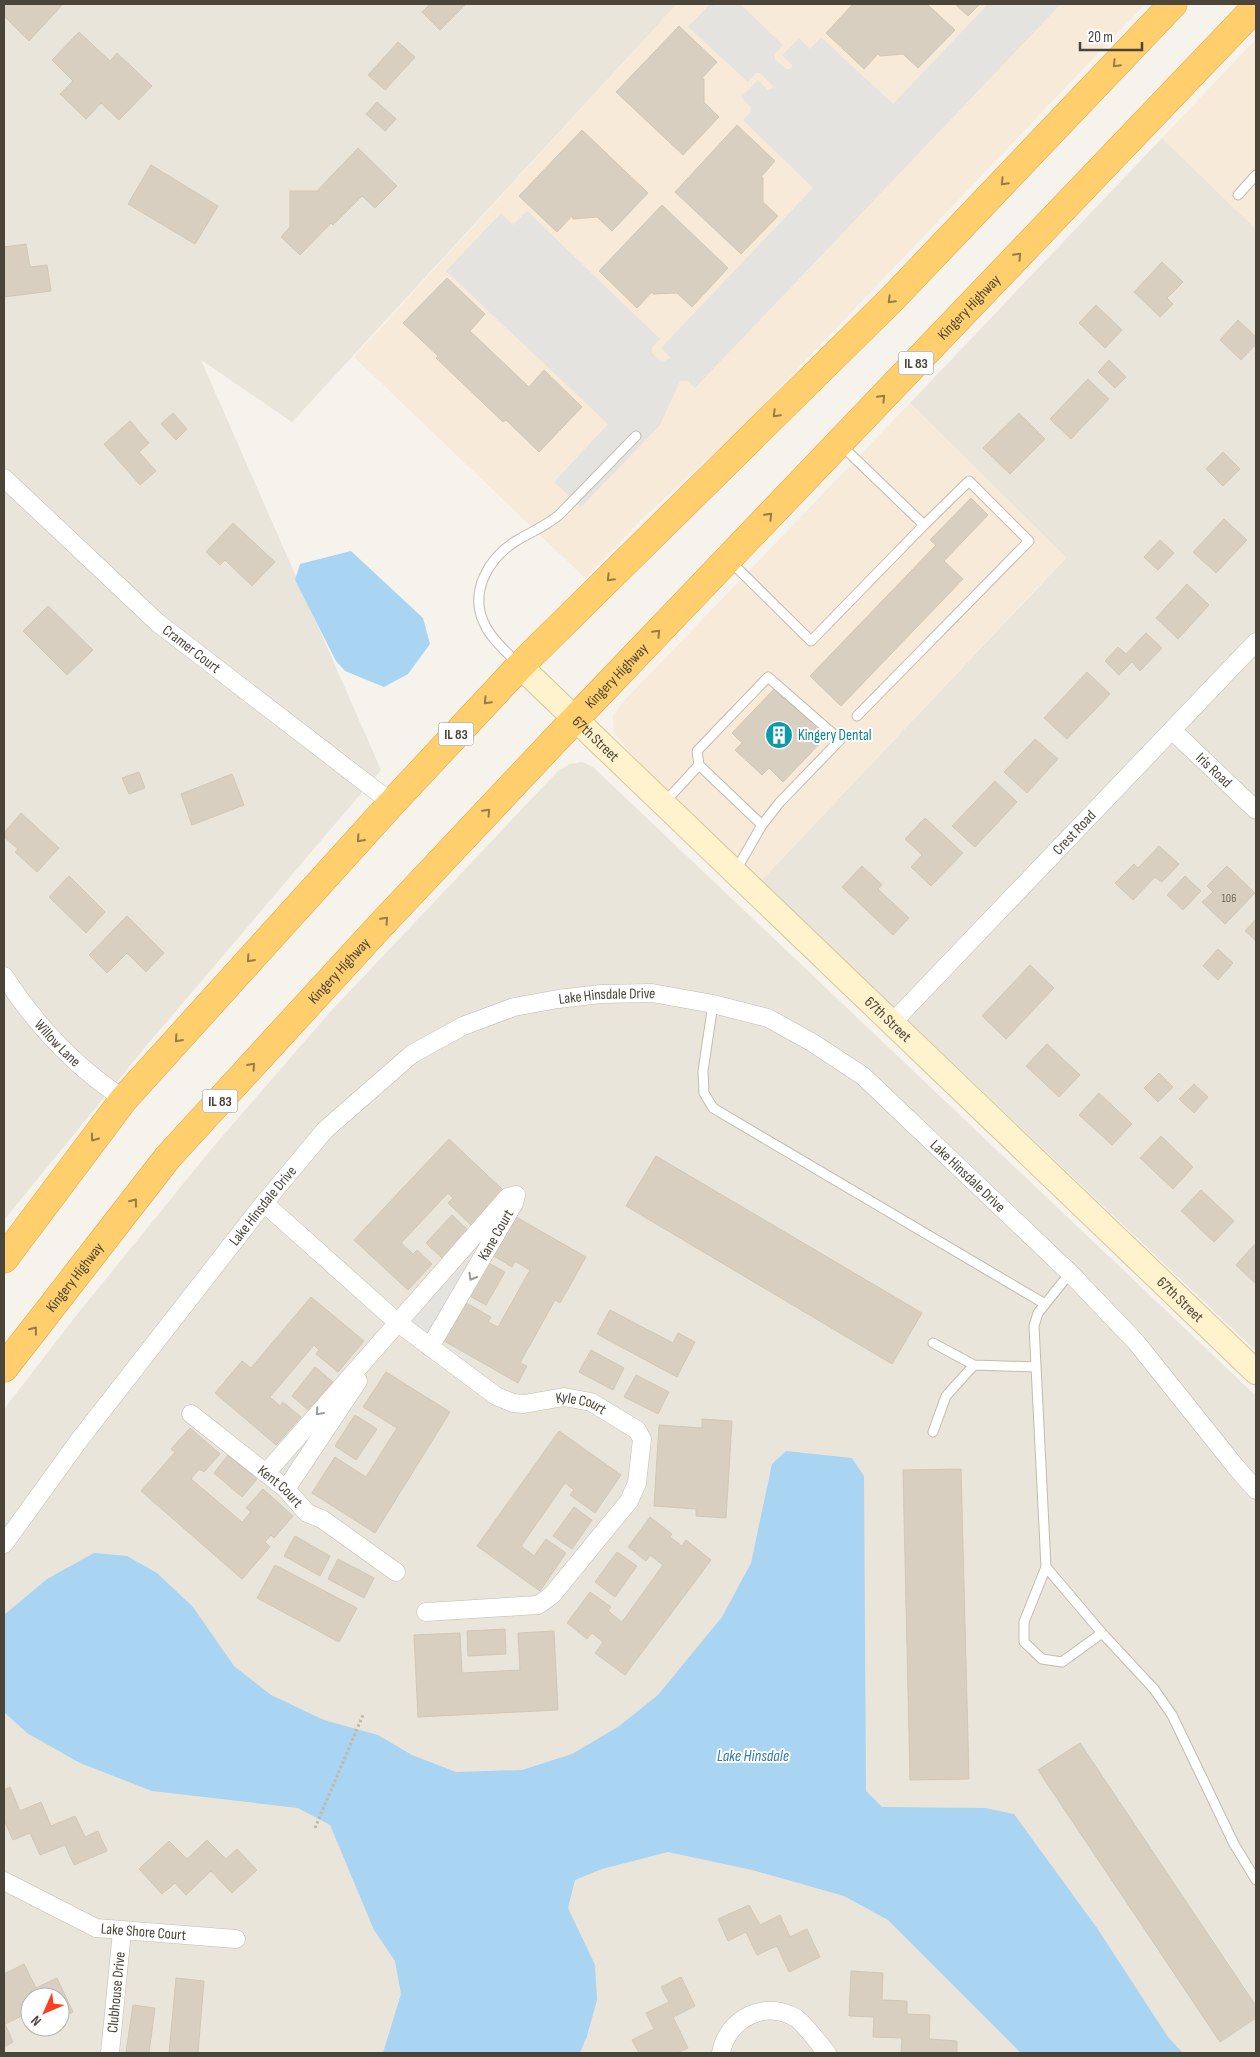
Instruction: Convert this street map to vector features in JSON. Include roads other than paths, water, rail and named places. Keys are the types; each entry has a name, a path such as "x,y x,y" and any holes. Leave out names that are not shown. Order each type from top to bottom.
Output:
{"highway":[{"name":"IL 83","path":"4,1259 124,1099 392,802 520,666 892,299 1173,4"},
{"name":"Kingery Highway","path":"4,1368 168,1157 380,926 575,719 1256,8"}],"street":[{"name":"Cramer Court","path":"4,478 158,623 392,802"},
{"name":"Crest Road","path":"891,1024 1256,642"},
{"name":"67th Street","path":"520,666 891,1024 1256,1372"},
{"name":"Iris Road","path":"1172,730 1256,810"},
{"name":"Willow Lane","path":"4,976 44,1031 64,1052 101,1084 124,1099"},
{"name":"Lake Hinsdale Drive","path":"4,1544 80,1439 264,1203 324,1130 412,1054 463,1026 514,1007 601,994 652,993 713,1004 768,1018 813,1043 863,1076 1070,1273 1136,1342 1256,1490"},
{"name":"Kane Court","path":"266,1473 508,1197 516,1195 514,1203 430,1347"},
{"name":"Kyle Court","path":"264,1203 397,1322 496,1396 513,1403 524,1404 564,1397 591,1402 637,1430 642,1439 637,1483 629,1501 552,1595 538,1604 426,1612"},
{"name":"Kane Court","path":"286,1489 397,1322"},
{"name":"Kent Court","path":"191,1414 286,1489 307,1513 322,1519 396,1572"},
{"name":"Lake Shore Court","path":"4,1881 96,1928 236,1939"},
{"name":"Clubhouse Drive","path":"110,2053 122,1931"},
{"path":"721,2053 722,2044 732,2028 749,2014 770,2009 796,2018 827,2053"}],"lane":[{"path":"1238,195 1256,176"},
{"path":"520,666 494,639 483,622 478,603 479,588 484,574 504,549 516,540 546,526 559,515 636,436"},
{"path":"839,443 924,525"},
{"path":"728,559 811,642 969,481 1029,541 857,716"},
{"path":"734,872 762,825 780,802 840,740 768,677 697,751 699,766 762,825"},
{"path":"663,804 699,766"},
{"path":"713,1004 703,1071 704,1092 713,1108 1045,1304"},
{"path":"1070,1273 1038,1313 1034,1326 1046,1567 1024,1622 1024,1642 1042,1659 1062,1662 1102,1633"},
{"path":"932,1343 974,1365 1036,1367"},
{"path":"933,1432 946,1396 974,1365"},
{"path":"1046,1567 1102,1633 1154,1689 1172,1716 1234,1844 1256,1880"}],"water":[{"path":"351,551 423,618 430,644 408,674 384,687 345,671 336,661 295,580 300,564"},
{"name":"Lake Hinsdale","path":"786,1451 852,1458 864,1476 866,1791 882,1807 985,1808 1014,1814 1097,1928 1168,2037 1183,2053 1021,2053 888,1920 844,1896 752,1870 668,1852 602,1869 575,1880 568,1908 595,1965 597,2000 580,2053 383,2053 401,1994 395,1961 374,1930 330,1825 298,1808 152,1791 80,1763 27,1733 4,1712 4,1615 47,1579 94,1553 127,1556 157,1573 193,1607 234,1666 271,1695 324,1720 378,1735 412,1755 456,1772 522,1770 572,1754 618,1727 658,1695 722,1617 751,1563 772,1464"}],"place":[{"name":"Kingery Dental","path":"779,735"}]}
